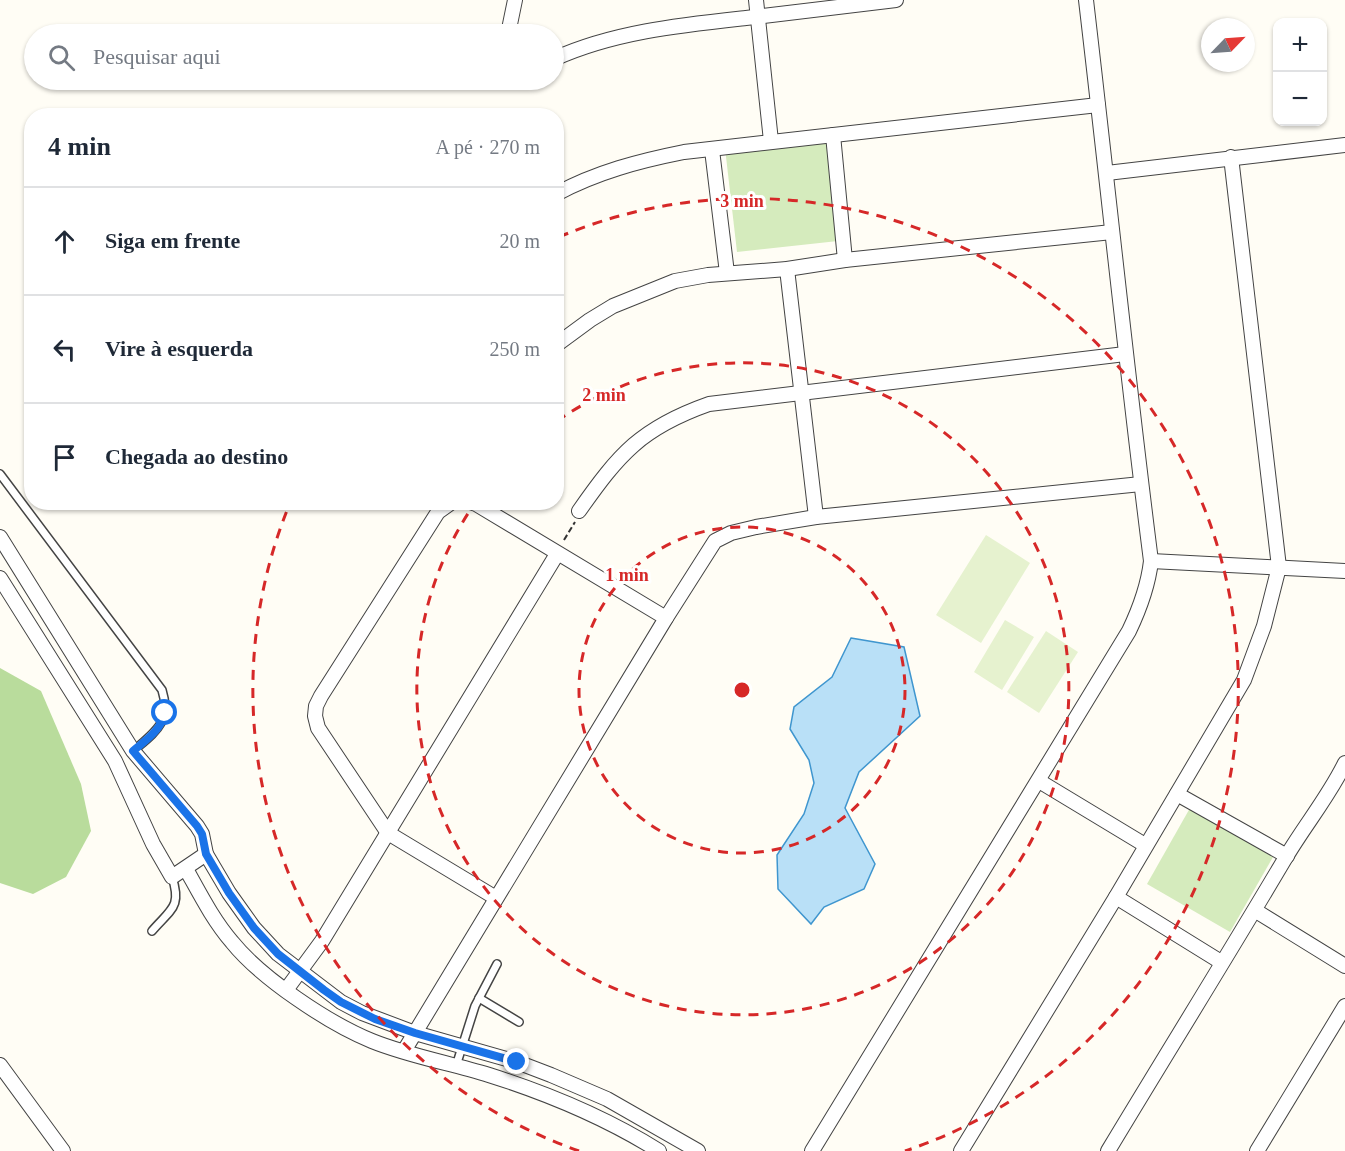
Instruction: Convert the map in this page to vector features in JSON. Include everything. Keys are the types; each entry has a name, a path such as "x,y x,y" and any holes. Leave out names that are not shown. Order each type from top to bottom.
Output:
{"street":[{"path":"510,24 514,0"},
{"path":"756,0 771,141"},
{"path":"564,55 638,33 686,25 896,0"},
{"path":"812,1151 1129,631 1148,583 1151,561 1125,354 1107,173 1086,0"},
{"path":"564,190 602,173 638,161 684,152 1098,105"},
{"path":"833,135 845,260"},
{"path":"1107,173 1345,145"},
{"path":"712,150 727,273"},
{"path":"961,1151 1116,897 1244,680 1264,626 1279,567 1231,157"},
{"path":"564,339 605,310 643,292 675,281 727,273 787,269 845,260 1113,232"},
{"path":"787,269 816,517"},
{"path":"579,511 607,471 627,450 654,429 683,413 709,404 1125,354"},
{"path":"404,1051 715,541 731,533 756,526 816,517 1141,484"},
{"path":"441,510 316,706 315,716 318,728 388,833 496,898"},
{"path":"486,510 666,618"},
{"path":"0,537 133,751 197,826 202,834 206,854 229,893 254,928 278,954 341,1002 362,1014 415,1033 517,1062 570,1083 607,1099 698,1151"},
{"path":"286,990 322,940 557,554"},
{"path":"1151,561 1345,571"},
{"path":"0,578 115,761 153,844 172,876 206,854"},
{"path":"115,761 133,751"},
{"path":"1108,1151 1221,962 1256,911 1287,856 1345,764"},
{"path":"1039,781 1145,845"},
{"path":"1177,794 1287,856"},
{"path":"186,869 232,944 253,965 286,990 347,1030 373,1041 489,1075 552,1098 659,1151"},
{"path":"1116,897 1221,962"},
{"path":"1256,911 1345,966"},
{"path":"1257,1151 1345,1006"},
{"path":"0,1065 63,1151"}],"lane":[{"path":"0,474 24,506"},
{"path":"27,510 162,690 166,701 163,722 133,751"},
{"path":"152,931 177,902 177,892 172,876"},
{"path":"456,1066 478,998 497,964"},
{"path":"478,998 519,1022"}],"path":[{"path":"557,554 579,511"}],"green space":[{"path":"827,136 838,241 737,252 725,148"},
{"path":"986,535 1030,563 981,643 936,615"},
{"path":"1005,620 1034,637 1002,690 974,672"},
{"path":"1046,631 1078,652 1039,713 1007,692"},
{"path":"0,668 41,691 81,784 91,831 66,877 33,894 0,883"},
{"path":"1190,808 1273,857 1230,932 1147,884"}],"water":[{"path":"851,638 904,647 920,716 859,772 845,808 875,864 864,889 824,907 811,924 778,889 777,855 804,814 814,783 809,760 790,729 794,707 832,677"}],"route":[{"path":"165,713 163,722 154,733 133,751 145,762 197,826 202,834 206,854 229,893 254,928 278,954 324,990 362,1014 415,1033 517,1062"}]}
